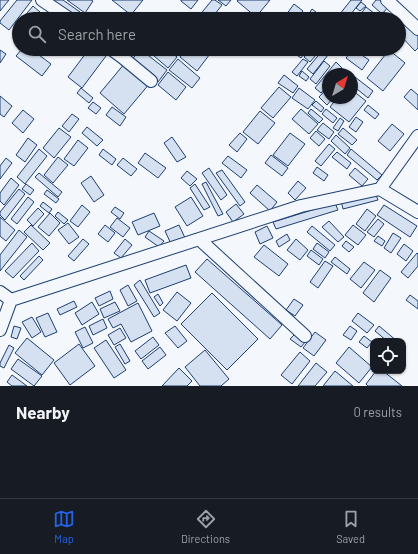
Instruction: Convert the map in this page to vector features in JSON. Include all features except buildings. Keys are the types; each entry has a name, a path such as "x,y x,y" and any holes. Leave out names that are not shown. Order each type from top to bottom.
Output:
{"street":[{"path":"42,0 60,12"},
{"path":"388,0 400,12"},
{"path":"406,17 418,29"},
{"path":"121,56 150,82"},
{"path":"11,300 301,206 380,189 418,136"},
{"path":"380,189 418,212"},
{"path":"199,239 305,336"},
{"path":"0,292 11,300"},
{"path":"0,330 11,300"}]}
